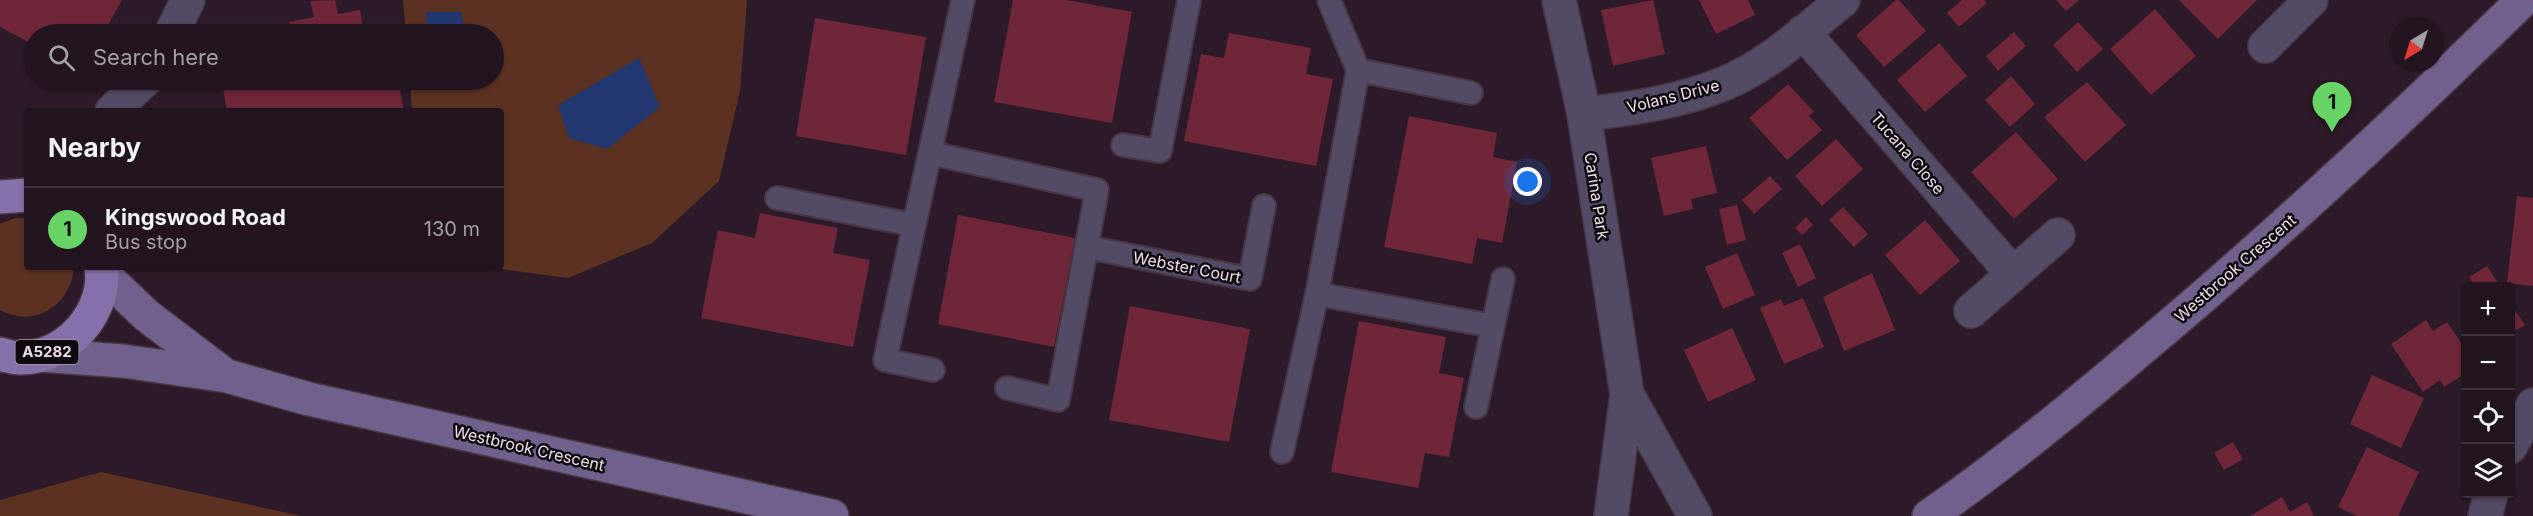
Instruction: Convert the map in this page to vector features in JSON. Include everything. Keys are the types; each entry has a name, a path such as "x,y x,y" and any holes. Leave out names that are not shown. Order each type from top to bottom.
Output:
{"main road":[{"name":"A5282","path":"0,375 23,355 66,344 86,325 98,301 102,270"}],"street":[{"path":"176,24 188,0"},
{"name":"Carina Park","path":"1560,0 1584,114 1627,394 1611,516"},
{"name":"Volans Drive","path":"1584,114 1642,106 1724,84 1759,65 1843,0"},
{"path":"2265,46 2311,0"},
{"name":"Westbrook Crescent","path":"1929,516 1990,474 2187,311 2393,127 2523,0"},
{"name":"Tucana Close","path":"1803,32 2013,274"},
{"path":"115,108 134,90"},
{"path":"142,108 147,90"},
{"path":"1971,311 2058,235"},
{"name":"Westbrook Crescent","path":"102,270 154,322 227,376"},
{"name":"Westbrook Crescent","path":"23,355 123,361 227,376 309,399 832,516"},
{"name":"Carina Park","path":"1627,394 1695,516"},
{"path":"2513,444 2533,405"},
{"path":"2485,516 2490,498"}],"lane":[{"path":"933,370 885,360 963,0"},
{"path":"1124,145 1160,151 1189,0"},
{"path":"1282,452 1317,294 1358,70 1329,0"},
{"path":"1358,70 1471,93"},
{"path":"930,153 1097,190 1058,400 1007,388"},
{"path":"777,198 914,225"},
{"name":"Webster Court","path":"1086,247 1250,279 1264,206"},
{"path":"1476,407 1503,279"},
{"path":"1317,294 1493,326"}],"shaded area":[{"path":"403,0 747,0 740,91 719,181 652,243 568,278 504,269 504,108 412,108 411,90 504,90 504,24 405,24"},
{"path":"15,218 24,218 24,270 73,270 66,292 49,310 26,317 0,310 0,224"},
{"path":"101,472 301,516 0,516 0,500"}],"water":[{"path":"426,12 461,12 464,24 427,24"},
{"path":"639,58 660,107 607,149 569,138 558,105"}],"building":[{"path":"0,0 122,0 109,24 24,24 24,40 0,27"},
{"path":"335,0 338,14 360,10 362,24 290,24 289,22 314,17 310,1"},
{"path":"1013,0 1067,0 1132,12 1112,123 994,102"},
{"path":"1653,0 1665,54 1613,66 1601,10"},
{"path":"1699,0 1748,0 1755,15 1716,34"},
{"path":"1896,0 1899,0 1926,31 1884,67 1856,35"},
{"path":"1962,0 1984,0 1987,3 1959,27 1947,13"},
{"path":"2056,0 2079,0 2066,11"},
{"path":"2179,0 2257,0 2218,39"},
{"path":"2155,9 2196,56 2151,95 2110,49"},
{"path":"815,18 926,37 906,155 796,136"},
{"path":"2078,22 2103,49 2077,72 2053,45"},
{"path":"2014,32 2026,46 1998,71 1986,56"},
{"path":"1229,33 1311,48 1306,74 1333,79 1316,166 1184,141 1201,54 1224,58"},
{"path":"1939,43 1967,76 1925,112 1897,80"},
{"path":"2011,76 2035,104 2010,127 1985,100"},
{"path":"2087,82 2126,125 2085,162 2044,117"},
{"path":"1788,84 1814,112 1809,116 1822,130 1787,160 1749,118"},
{"path":"223,90 400,90 403,108 226,108"},
{"path":"1409,116 1497,133 1493,157 1517,162 1502,243 1477,238 1472,264 1384,247"},
{"path":"2016,132 2058,179 2014,219 1971,172"},
{"path":"1836,139 1863,169 1822,206 1795,176"},
{"path":"1706,146 1717,193 1691,199 1693,209 1664,216 1651,158"},
{"path":"1770,176 1782,189 1754,214 1742,200"},
{"path":"2517,196 2533,198 2533,286 2507,282"},
{"path":"1737,205 1746,240 1727,245 1719,209"},
{"path":"1843,207 1868,234 1854,247 1829,220"},
{"path":"760,213 838,228 833,253 870,260 853,347 701,318 718,230 755,238"},
{"path":"958,215 1075,238 1054,347 938,324"},
{"path":"1806,217 1813,225 1802,235 1795,228"},
{"path":"1925,220 1960,261 1920,295 1885,255"},
{"path":"1800,244 1816,278 1798,287 1782,253"},
{"path":"1737,253 1755,295 1723,309 1705,267"},
{"path":"2487,266 2497,282 2472,282 2469,277"},
{"path":"1872,273 1895,330 1844,351 1823,297"},
{"path":"1803,298 1824,347 1784,364 1760,308 1781,299 1784,306"},
{"path":"1130,306 1250,329 1229,442 1109,420"},
{"path":"2515,310 2525,325 2515,331"},
{"path":"2426,320 2433,331 2447,322 2461,343 2461,376 2444,387 2440,380 2423,392 2391,344"},
{"path":"1359,321 1446,337 1439,373 1464,378 1449,457 1425,453 1418,488 1331,472"},
{"path":"1732,328 1756,380 1708,402 1684,350"},
{"path":"2372,375 2424,398 2401,448 2350,424"},
{"path":"2233,442 2243,459 2224,470 2214,453"},
{"path":"2367,447 2419,472 2398,516 2357,516 2338,507"},
{"path":"2282,497 2290,512 2307,502 2314,516 2250,516"}],"place":[{"name":"Kingswood Road","path":"2332,132"}]}
